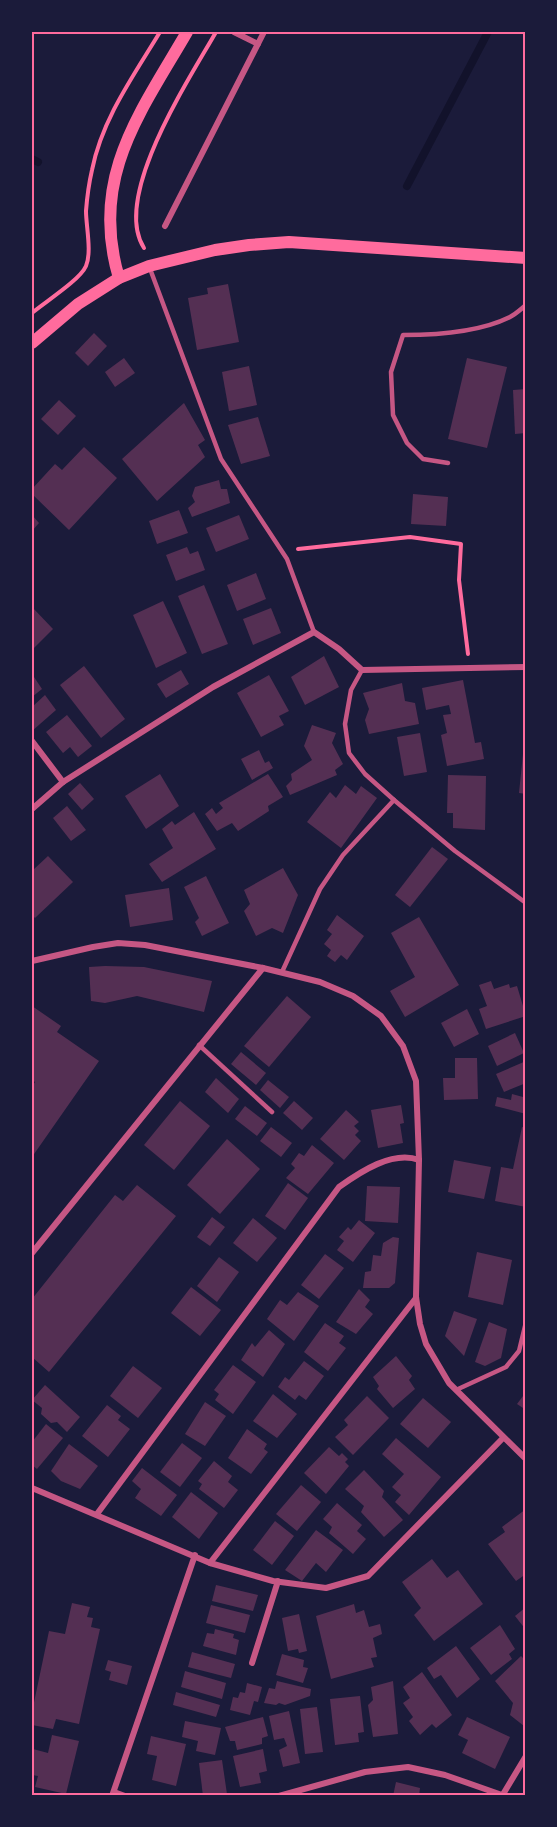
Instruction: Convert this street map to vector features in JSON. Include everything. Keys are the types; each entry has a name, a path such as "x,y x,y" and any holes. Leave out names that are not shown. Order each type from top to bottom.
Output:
{"main road":[{"path":"119,278 112,249 110,213 115,174 122,150 134,124 187,32"},
{"path":"32,343 78,304 119,278 148,266 214,250 249,244 289,242 525,258"}],"street":[{"path":"234,32 258,44"},
{"path":"165,226 264,32"},
{"path":"32,809 63,782 213,687 314,632 339,649 362,670 525,667"},
{"path":"32,741 63,782"},
{"path":"32,961 93,947 118,944 177,950 320,982 353,996 381,1016 403,1046 416,1082 419,1160 416,1297 426,1344 449,1383 525,1460"},
{"path":"32,1253 262,968"},
{"path":"97,1514 339,1187 365,1168 408,1155 419,1160"},
{"path":"210,1563 416,1297"},
{"path":"32,1488 210,1563 278,1581 326,1588 368,1576 503,1438"},
{"path":"125,1796 113,1794 195,1555"},
{"path":"252,1663 278,1581"},
{"path":"279,1796 364,1772 408,1767 445,1775 502,1795 525,1756"}],"lane":[{"path":"148,266 221,459 283,551 314,632"},
{"path":"448,463 423,459 406,443 393,415 391,372 403,335 433,335 477,328 510,316 525,305"},
{"path":"362,670 351,690 345,724 349,753 365,774 394,800 454,851 525,903"},
{"path":"282,972 320,889 343,855 394,800"},
{"path":"199,1045 272,1112"},
{"path":"456,1390 506,1367 519,1351 525,1322"}],"path":[{"path":"138,239 136,209 141,181 156,140 216,32"},
{"path":"283,551 410,537 461,544 459,580 470,668"}],"building":[{"path":"228,284 239,342 197,350 188,298 208,294 207,288"},
{"path":"94,333 107,346 88,366 75,353"},
{"path":"124,358 135,373 115,387 105,372"},
{"path":"467,358 507,367 487,448 448,439"},
{"path":"249,366 257,405 229,411 222,372"},
{"path":"526,389 526,433 515,434 513,390"},
{"path":"59,400 76,416 58,435 41,419"},
{"path":"184,403 205,440 198,445 205,457 157,501 122,459"},
{"path":"258,417 270,456 241,464 228,425"},
{"path":"84,447 117,478 69,530 32,494 32,489 55,464 62,470"},
{"path":"219,480 221,489 227,489 230,503 192,517 188,508 195,502 192,496 195,487"},
{"path":"413,494 448,497 446,526 411,524"},
{"path":"179,510 188,533 157,544 149,521"},
{"path":"32,515 39,523 32,531"},
{"path":"239,515 249,539 216,552 206,528"},
{"path":"187,547 190,554 198,551 205,570 176,581 166,555"},
{"path":"256,573 266,599 237,611 227,585"},
{"path":"204,585 228,644 202,654 178,596"},
{"path":"163,601 187,653 156,668 133,615"},
{"path":"32,607 53,629 32,650"},
{"path":"271,608 281,633 253,645 243,619"},
{"path":"324,656 339,687 305,705 291,677"},
{"path":"84,666 125,719 101,738 60,685"},
{"path":"181,670 189,684 166,698 157,684"},
{"path":"32,674 42,689 32,697"},
{"path":"269,675 289,711 279,716 284,725 261,737 237,693"},
{"path":"463,680 475,743 481,742 484,759 447,766 441,735 447,733 443,715 451,714 449,705 426,710 422,688"},
{"path":"402,683 405,701 415,703 419,724 369,734 365,720 369,709 363,693"},
{"path":"45,695 56,710 32,731 32,707"},
{"path":"67,715 92,746 78,757 70,747 63,753 46,732"},
{"path":"312,725 336,733 332,743 343,764 335,770 337,775 290,795 286,786 292,780 291,774 312,760 304,746"},
{"path":"420,733 427,772 404,776 397,737"},
{"path":"259,750 265,763 269,761 273,768 252,780 241,759"},
{"path":"523,754 526,754 526,794 519,793"},
{"path":"160,774 179,806 146,829 125,796"},
{"path":"268,774 283,797 268,806 269,811 238,831 232,823 217,831 205,814 212,808 216,814 223,808 219,803"},
{"path":"448,775 486,776 485,830 453,828 453,813 447,813"},
{"path":"80,783 94,799 82,810 68,794"},
{"path":"345,785 356,794 361,786 377,798 341,848 307,822 330,792 336,798"},
{"path":"67,806 86,830 71,841 53,818"},
{"path":"194,812 216,849 162,882 149,864 173,848 162,829 172,821 175,825"},
{"path":"432,847 448,859 410,907 395,895"},
{"path":"48,856 73,882 35,918 32,915 32,871"},
{"path":"283,868 298,895 283,933 272,928 256,936 244,911 250,904 244,890"},
{"path":"206,876 229,923 202,936 195,922 199,918 184,887"},
{"path":"169,888 173,920 130,927 125,895"},
{"path":"337,915 364,936 347,960 341,955 335,962 327,956 331,950 324,944 332,934 327,930"},
{"path":"419,917 459,985 405,1017 390,991 415,977 391,933"},
{"path":"89,967 144,967 212,981 204,1012 137,996 105,1003 91,1001"},
{"path":"491,981 494,989 509,984 510,988 517,986 526,1016 486,1029 479,1009 487,1006 479,985"},
{"path":"287,996 311,1017 269,1067 244,1046"},
{"path":"32,1006 61,1026 57,1032 99,1061 32,1157 32,1087 35,1082 32,1080"},
{"path":"467,1009 479,1034 454,1047 441,1023"},
{"path":"515,1033 524,1053 497,1066 488,1046"},
{"path":"241,1052 266,1073 256,1085 231,1064"},
{"path":"455,1058 477,1058 478,1099 444,1100 443,1078 455,1078"},
{"path":"526,1061 526,1083 504,1092 496,1074"},
{"path":"216,1078 239,1099 228,1113 205,1092"},
{"path":"268,1080 289,1097 280,1108 260,1090"},
{"path":"526,1091 526,1114 495,1106 497,1097 511,1100 512,1094 523,1097"},
{"path":"180,1101 210,1126 174,1170 144,1145"},
{"path":"294,1101 313,1118 302,1130 283,1113"},
{"path":"401,1105 404,1123 400,1124 403,1143 378,1148 371,1110"},
{"path":"245,1106 267,1123 257,1136 235,1119"},
{"path":"346,1110 359,1122 354,1126 359,1131 355,1135 361,1141 344,1160 320,1139"},
{"path":"271,1127 292,1143 281,1157 260,1141"},
{"path":"522,1127 526,1128 526,1207 495,1201 501,1167 513,1169"},
{"path":"227,1139 260,1169 220,1214 187,1185"},
{"path":"312,1145 334,1163 308,1194 286,1178 295,1168 291,1164 299,1153 304,1156"},
{"path":"454,1160 491,1167 484,1199 448,1192"},
{"path":"288,1183 308,1198 285,1230 265,1216"},
{"path":"137,1185 176,1216 49,1372 32,1357 32,1299 115,1195 123,1201"},
{"path":"367,1186 400,1187 398,1223 365,1221"},
{"path":"212,1217 225,1227 210,1246 197,1237"},
{"path":"253,1218 277,1238 257,1262 233,1243"},
{"path":"359,1220 375,1233 353,1262 337,1250 344,1241 339,1237 348,1227 351,1230"},
{"path":"393,1237 399,1238 395,1283 389,1288 363,1288 365,1272 371,1271 373,1255 381,1256 383,1243"},
{"path":"477,1252 512,1260 503,1305 468,1297"},
{"path":"325,1254 344,1268 319,1299 301,1285"},
{"path":"219,1257 239,1272 217,1302 197,1286"},
{"path":"191,1287 221,1310 200,1336 171,1313"},
{"path":"359,1289 370,1300 365,1307 373,1314 356,1334 336,1322"},
{"path":"298,1292 319,1306 294,1341 267,1319 280,1300 287,1305"},
{"path":"454,1311 477,1319 464,1356 445,1336"},
{"path":"489,1322 507,1329 501,1358 485,1366 475,1362"},
{"path":"325,1323 344,1336 339,1343 346,1348 328,1371 304,1352"},
{"path":"269,1330 285,1344 263,1377 241,1360 252,1343 255,1347"},
{"path":"396,1356 412,1376 409,1380 415,1389 393,1408 377,1389 379,1386 373,1377"},
{"path":"304,1361 324,1376 306,1400 299,1395 295,1400 278,1387 285,1377 289,1380"},
{"path":"233,1365 256,1382 233,1414 215,1400 219,1394 214,1390"},
{"path":"133,1366 162,1388 138,1418 110,1396"},
{"path":"45,1385 80,1417 67,1432 57,1422 51,1423 41,1414 42,1408 32,1400"},
{"path":"526,1392 526,1410 517,1404"},
{"path":"273,1394 297,1414 277,1438 253,1421"},
{"path":"367,1396 389,1418 353,1455 335,1437 348,1425 344,1420"},
{"path":"423,1398 451,1422 428,1448 400,1424"},
{"path":"205,1402 226,1416 205,1446 185,1434"},
{"path":"107,1405 121,1416 118,1420 130,1429 108,1457 82,1436"},
{"path":"46,1424 63,1438 37,1469 32,1465 32,1442"},
{"path":"247,1429 267,1444 264,1449 268,1452 251,1474 228,1458"},
{"path":"396,1438 441,1477 409,1515 395,1502 401,1495 392,1487 404,1474 382,1454"},
{"path":"182,1443 202,1458 180,1487 160,1472"},
{"path":"69,1444 98,1466 80,1489 61,1481 51,1471"},
{"path":"329,1447 339,1456 342,1453 348,1459 345,1462 349,1466 326,1494 304,1473"},
{"path":"214,1461 232,1476 228,1482 238,1490 224,1508 199,1489 202,1484 198,1481"},
{"path":"142,1468 177,1495 161,1516 135,1498 141,1489 132,1481"},
{"path":"364,1470 384,1491 382,1497 403,1520 384,1537 361,1512 364,1506 345,1489"},
{"path":"301,1485 321,1502 297,1531 276,1514"},
{"path":"191,1492 218,1513 199,1539 172,1517"},
{"path":"337,1503 362,1525 357,1531 366,1539 353,1554 329,1533 332,1527 323,1519"},
{"path":"526,1509 526,1574 516,1581 488,1544 505,1532 502,1527"},
{"path":"275,1521 294,1536 272,1565 253,1550"},
{"path":"316,1530 343,1550 326,1572 316,1563 302,1581 285,1570"},
{"path":"432,1559 447,1578 458,1570 483,1604 434,1641 414,1615 421,1608 402,1582"},
{"path":"216,1585 258,1595 253,1611 212,1601"},
{"path":"72,1603 90,1607 87,1617 93,1618 91,1627 100,1629 79,1724 56,1719 53,1729 32,1725 32,1712 49,1631 65,1634"},
{"path":"354,1604 356,1613 364,1610 369,1627 380,1624 382,1634 373,1638 377,1657 371,1658 374,1667 331,1679 316,1616"},
{"path":"211,1605 250,1615 245,1633 206,1623"},
{"path":"526,1607 526,1630 515,1616"},
{"path":"299,1614 307,1651 299,1653 298,1649 288,1651 282,1618"},
{"path":"500,1625 515,1649 509,1654 512,1659 491,1675 470,1648"},
{"path":"215,1629 234,1634 233,1638 239,1640 236,1655 203,1646 207,1633 214,1634"},
{"path":"456,1646 480,1679 457,1698 441,1675 434,1679 427,1668"},
{"path":"192,1652 235,1664 231,1678 188,1667"},
{"path":"282,1654 304,1660 303,1667 308,1668 303,1683 276,1675"},
{"path":"521,1656 526,1661 524,1726 510,1715 513,1703 495,1681"},
{"path":"108,1660 132,1666 127,1685 109,1680 111,1672 105,1670"},
{"path":"185,1671 226,1683 222,1699 181,1687"},
{"path":"422,1672 452,1715 436,1728 432,1724 420,1735 409,1721 413,1717 403,1703 410,1698 403,1687"},
{"path":"277,1681 311,1689 310,1696 285,1705 264,1703 269,1688 275,1689"},
{"path":"393,1681 398,1734 373,1737 368,1705 373,1700 371,1687"},
{"path":"247,1683 262,1687 258,1702 254,1701 250,1715 230,1710 233,1697 238,1698 240,1692 245,1693"},
{"path":"176,1692 220,1705 216,1717 173,1705"},
{"path":"360,1696 364,1732 358,1733 359,1742 335,1745 330,1699"},
{"path":"317,1707 323,1752 305,1754 300,1709"},
{"path":"289,1711 300,1763 283,1767 279,1750 287,1746 284,1738 274,1740 269,1716"},
{"path":"263,1717 268,1736 262,1738 262,1744 237,1750 235,1741 230,1741 225,1727"},
{"path":"467,1717 510,1737 495,1769 462,1753 468,1740 458,1735"},
{"path":"185,1721 221,1728 215,1755 196,1751 198,1741 182,1737"},
{"path":"52,1735 79,1741 66,1794 35,1787 38,1776 32,1775 33,1749 48,1753"},
{"path":"151,1736 186,1744 176,1786 152,1780 157,1756 147,1754"},
{"path":"263,1749 267,1771 259,1773 261,1783 240,1787 233,1756"},
{"path":"222,1760 227,1794 203,1796 199,1763"},
{"path":"396,1782 420,1788 419,1796 393,1796"}],"waterway":[{"path":"407,186 488,32"},
{"path":"32,159 38,162"}]}
